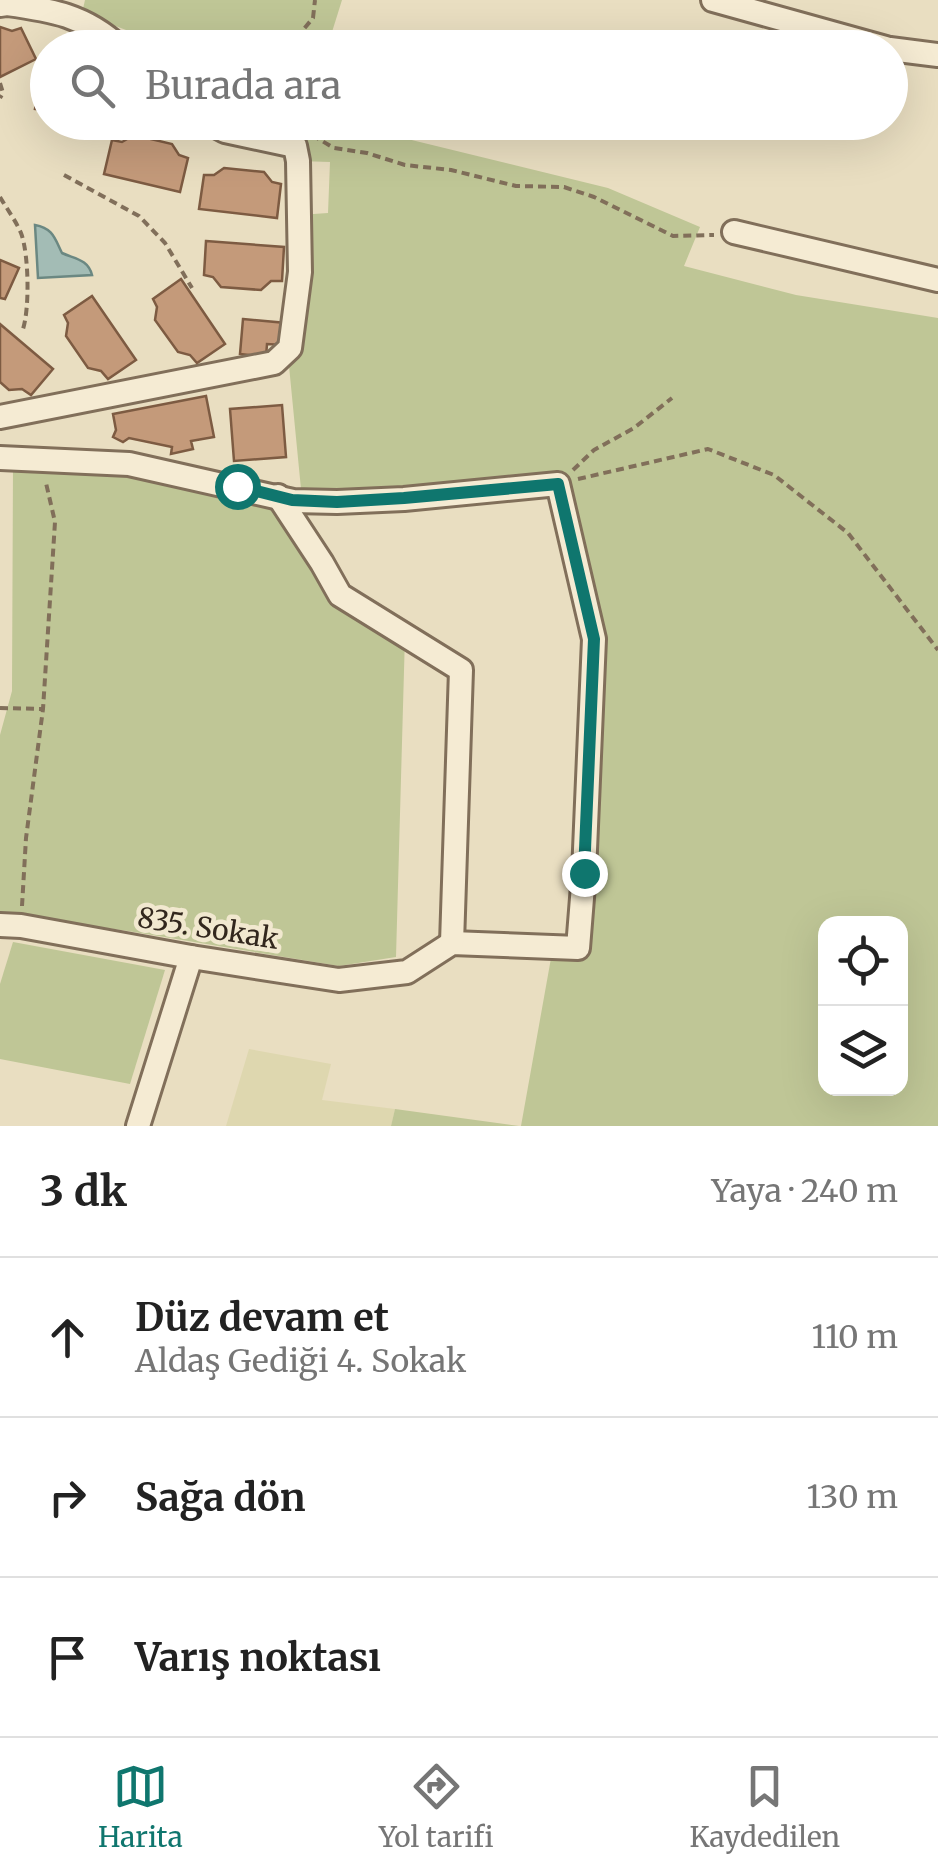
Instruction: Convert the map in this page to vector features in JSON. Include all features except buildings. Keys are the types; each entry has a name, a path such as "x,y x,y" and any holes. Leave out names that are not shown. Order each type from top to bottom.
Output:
{"street":[{"path":"715,0 823,30"},
{"path":"0,5 60,12 96,30"},
{"path":"908,51 938,55"},
{"path":"0,417 274,363 290,348 300,272 298,161 303,140"},
{"path":"734,232 938,280"},
{"path":"0,458 129,464 278,496 292,500 404,498 558,484 594,639 578,948 452,943 461,670 340,594 278,496"},
{"name":"835. Sokak","path":"11,926 339,980 406,972 452,943"},
{"path":"138,1126 191,957"}],"path":[{"path":"304,30 314,18 315,0"},
{"path":"0,84 0,98"},
{"path":"303,140 516,186 564,187 594,197 673,236 734,232"},
{"path":"64,175 138,216 166,243 192,288"},
{"path":"0,197 22,236 28,295 22,332"},
{"path":"558,484 594,450 634,428 672,398"},
{"path":"558,484 708,449 774,475 848,533 938,650"},
{"path":"11,926 43,709 55,522 41,459"},
{"path":"0,708 43,709"}],"shaded area":[{"path":"249,1049 331,1064 322,1100 395,1109 391,1126 226,1126"}],"green space":[{"path":"85,0 342,0 333,30 126,30 82,13"},
{"path":"255,140 412,140 608,188 700,227 684,266 796,295 938,318 938,1126 521,1126 553,947 578,947 594,639 559,485 337,502 301,489 289,366 300,272 299,215 328,213 330,162 298,161"},
{"path":"59,460 278,496 340,594 405,635 396,957 339,966 0,913 0,735 12,691 13,467"},
{"path":"13,942 165,970 130,1084 0,1059 0,984"},
{"path":"395,1109 519,1126 391,1126"}],"water":[{"path":"35,225 50,231 62,253 84,263 92,275 38,278"}],"route":[{"path":"237,486 292,500 337,502 558,484 594,639 584,873"}]}
